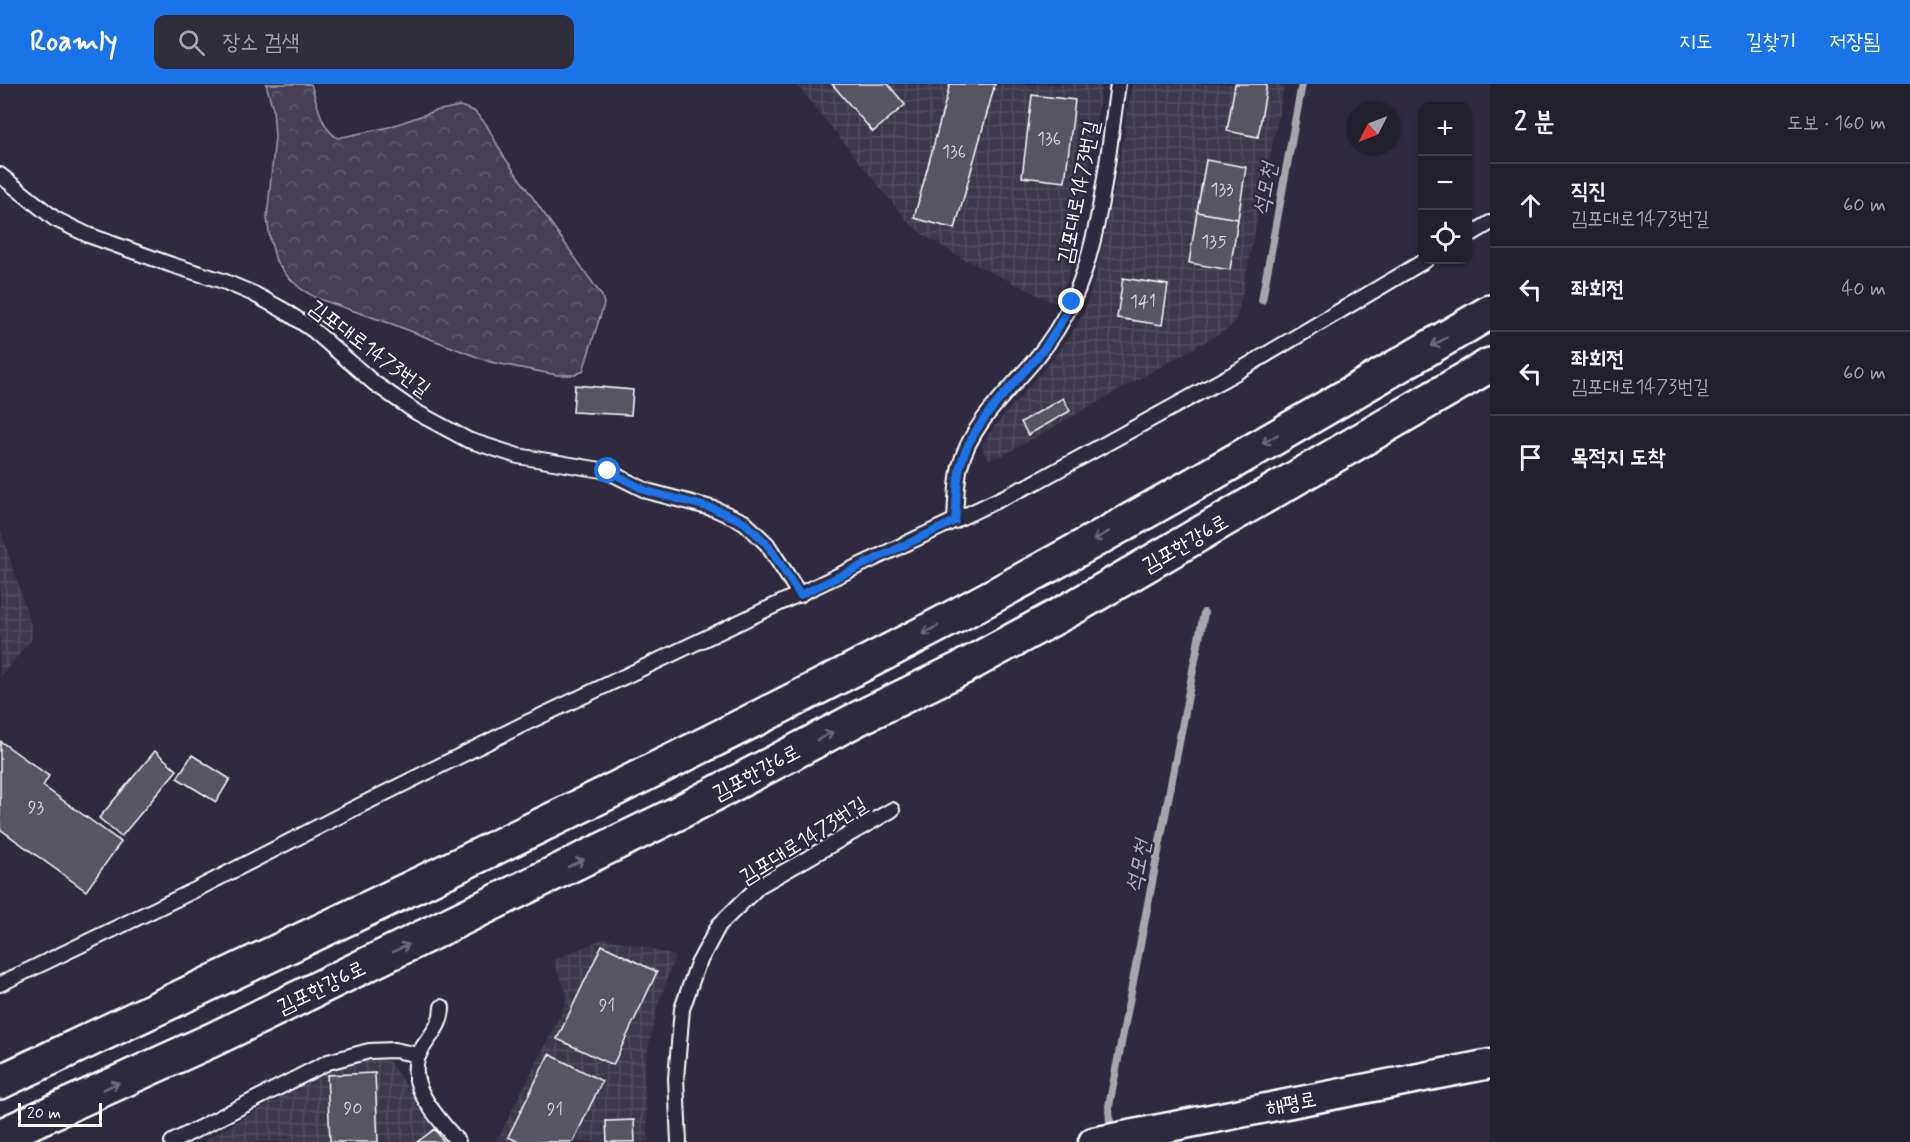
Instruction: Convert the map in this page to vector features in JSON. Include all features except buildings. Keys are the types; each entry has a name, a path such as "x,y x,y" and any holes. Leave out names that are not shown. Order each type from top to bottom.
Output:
{"street":[{"path":"0,1082 538,828 806,694 1050,565 1490,312"},
{"name":"김포한강6로","path":"0,1136 223,1035 678,813 859,718 962,668 1076,606 1490,365"},
{"name":"해평로","path":"1093,1142 1490,1064"}],"lane":[{"name":"김포대로1473번길","path":"955,521 960,467 974,432 1054,335 1084,275 1098,214 1118,84"},
{"name":"김포대로1473번길","path":"0,175 55,219 88,235 223,281 254,294 285,311 313,330 374,382 416,411 468,440 518,456 608,471 647,491 715,509 744,522 767,544 800,595"},
{"path":"1472,233 1490,223"},
{"path":"0,984 197,889 522,725 1034,483 1235,373 1419,264"},
{"name":"김포대로1473번길","path":"679,1142 676,1078 682,1009 697,966 719,925 759,886 891,810"},
{"path":"442,1007 442,1018 419,1054 416,1074 421,1092 436,1116 458,1142"},
{"path":"172,1142 328,1062 369,1051 394,1050 419,1054"}],"shaded area":[{"path":"796,84 1102,84 1075,252 1068,278 1056,304 958,256 925,236 908,222"},
{"path":"1132,84 1285,84 1235,322 1226,330 1000,457 989,459 984,454 982,446 993,428 1052,360 1071,335 1084,312 1095,279 1115,187"},
{"path":"0,528 32,629 32,639 0,677"},
{"path":"604,938 675,956 656,1012 645,1064 644,1082 649,1142 496,1142 566,1000 566,992 554,963 556,959"},
{"path":"381,1058 388,1060 447,1142 205,1142 321,1074 342,1066"}],"green space":[{"path":"266,84 311,84 327,128 338,138 389,127 435,111 460,106 474,111 486,124 503,155 602,296 604,304 583,371 575,375 557,375 490,362 392,324 316,298 301,289 276,261 270,239 267,218 275,137 273,109"}],"waterway":[{"name":"석모천","path":"1262,300 1302,84"},
{"name":"석모천","path":"1110,1126 1109,1106 1204,613"}],"route":[{"path":"608,471 647,491 715,509 744,522 767,544 800,595 955,521 960,467 974,432 1039,356 1054,335 1072,302"}]}
